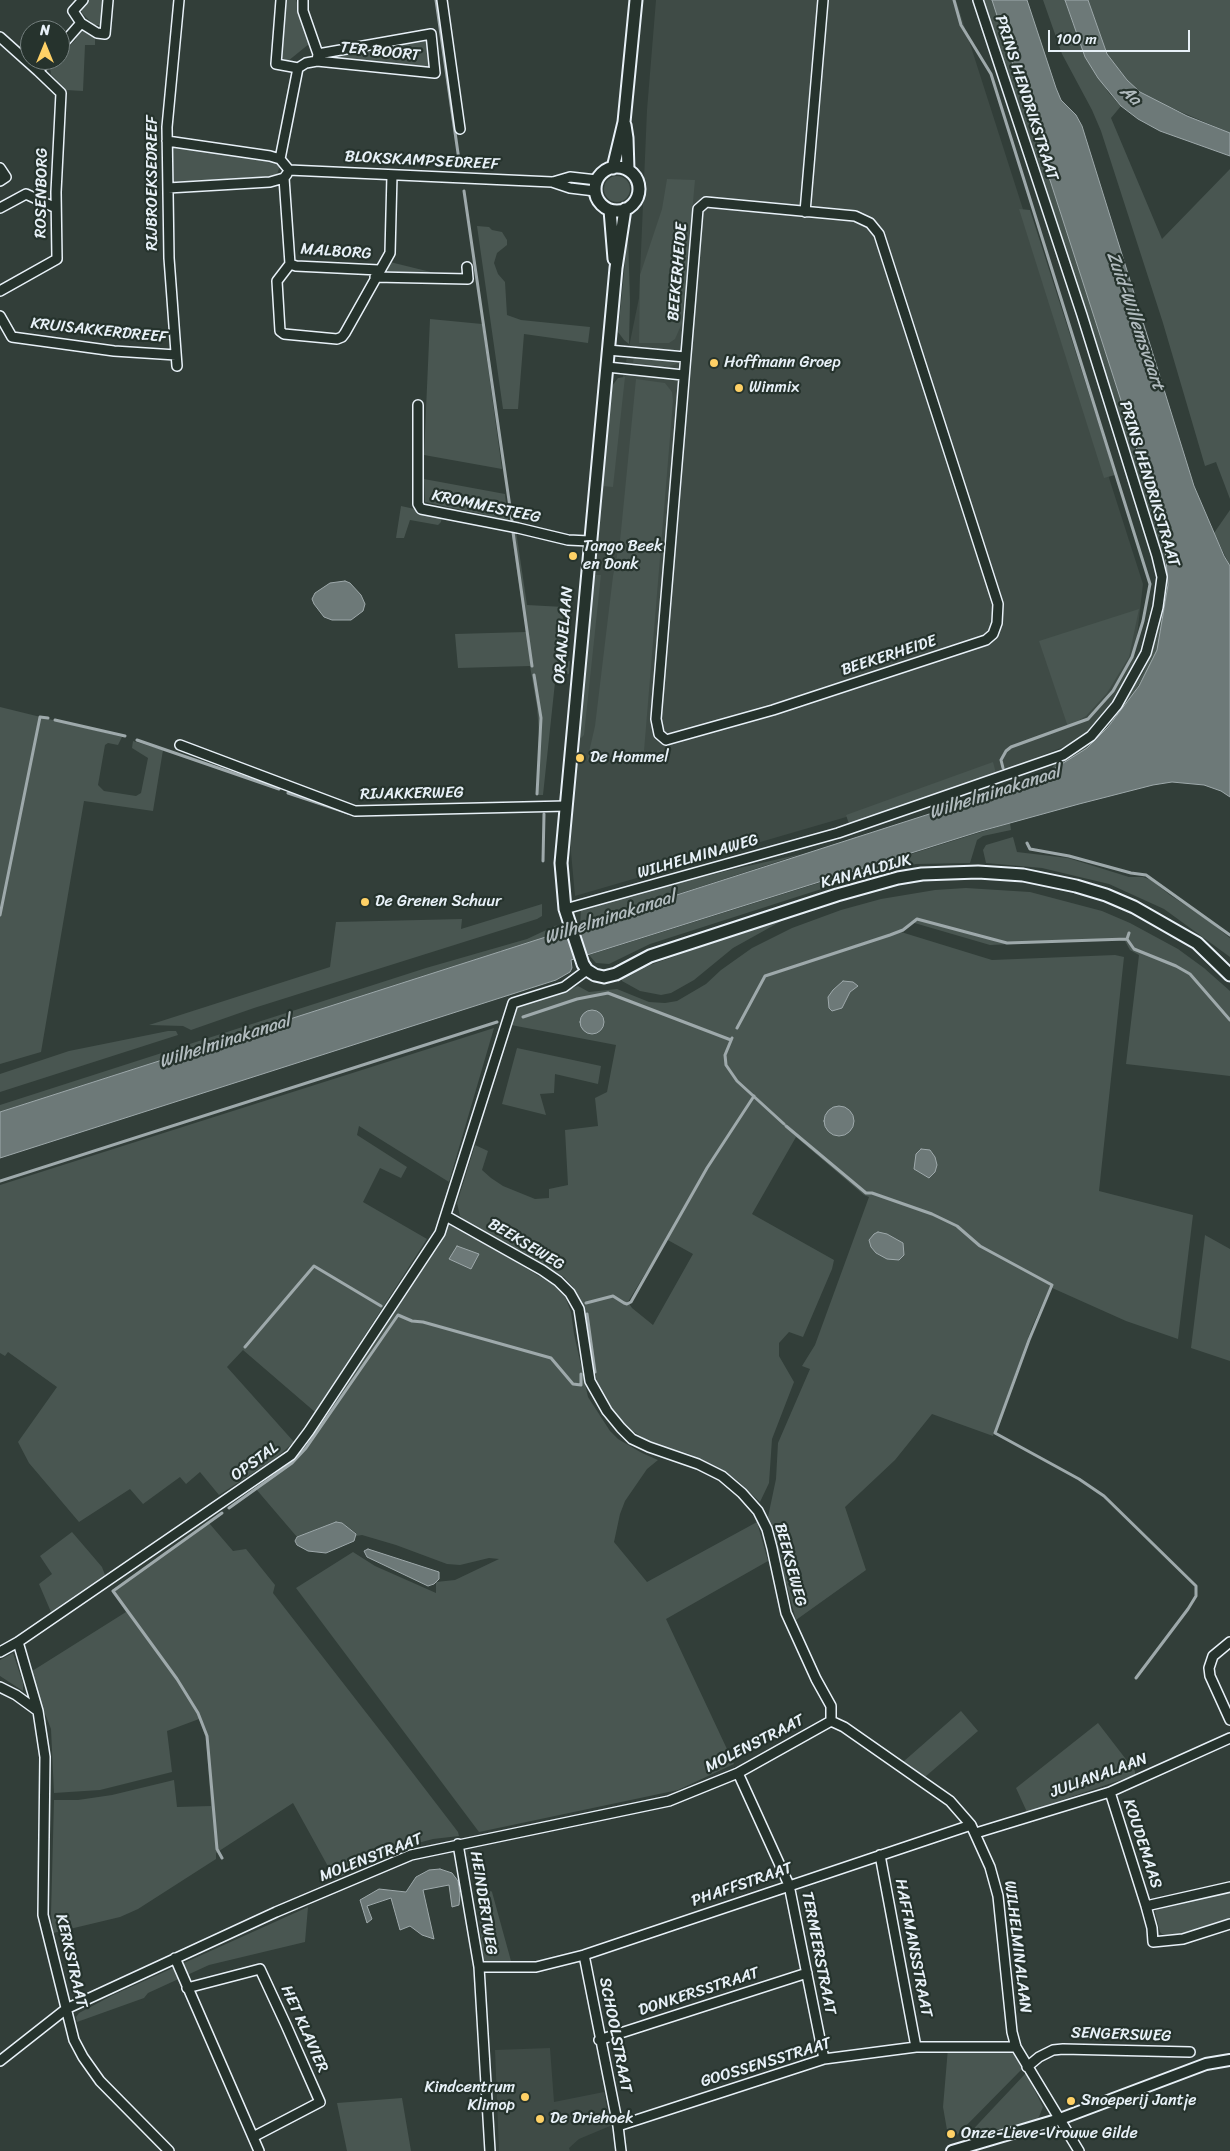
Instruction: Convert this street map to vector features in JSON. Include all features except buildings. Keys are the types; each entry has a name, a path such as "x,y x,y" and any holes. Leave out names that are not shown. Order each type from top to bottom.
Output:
{"main road":[{"path":"613,168 624,122 636,0"},
{"path":"624,122 627,138 628,170 636,179 639,191 635,202 626,210 610,210 598,201 596,185 607,170 613,168 628,170"},
{"name":"ORANJELAAN","path":"610,210 616,268"},
{"name":"ORANJELAAN","path":"585,967 565,909 561,863 589,541 616,268 626,210"},
{"name":"KANAALDIJK","path":"585,967 595,975 604,977 616,974 650,956 837,895 898,878 922,874 978,872 1023,875 1076,886 1106,895 1134,907 1198,943 1230,975"}],"street":[{"path":"83,0 74,10 81,23 97,33 106,34 108,0"},
{"name":"RIJBROEKSEDREEF","path":"177,366 168,258 167,141 178,0"},
{"path":"280,159 298,68 276,64 281,0"},
{"name":"TER BOORT","path":"303,0 303,10 317,58"},
{"path":"442,0 460,129"},
{"path":"805,212 823,0"},
{"name":"PRINS HENDRIKSTRAAT","path":"838,833 1063,755 1091,736 1117,705 1146,653 1158,607 1162,577 1158,556 1082,316 978,0"},
{"path":"70,35 81,23"},
{"name":"TER BOORT","path":"298,68 317,58 431,34 435,73 317,58"},
{"name":"ROSENBORG","path":"0,37 61,93 56,208 57,259 0,291"},
{"path":"167,141 280,159 289,170 284,178 270,182 168,188"},
{"path":"0,168 3,179"},
{"name":"BLOKSKAMPSEDREEF","path":"289,170 552,182 570,177 596,185"},
{"name":"MALBORG","path":"284,178 290,264 277,281 278,325 280,331 284,334 336,338 342,337 390,253 392,175"},
{"path":"0,208 26,194 56,208"},
{"name":"BEEKERHEIDE","path":"706,202 855,216 870,223 879,234 998,604 997,623 993,634 986,640 773,710 666,740 659,734 656,719 685,357 698,208 706,202"},
{"name":"MALBORG","path":"290,264 377,274"},
{"path":"377,274 468,279 467,267"},
{"name":"KRUISAKKERDREEF","path":"0,316 12,337 114,351 176,355"},
{"path":"608,350 685,357"},
{"path":"607,368 684,375"},
{"name":"KROMMESTEEG","path":"418,405 418,504 421,509 568,540 589,541"},
{"name":"RIJAKKERWEG","path":"180,745 355,811 566,806"},
{"name":"WILHELMINAWEG","path":"565,909 838,833"},
{"path":"446,1216 513,1003 564,987 585,967"},
{"name":"OPSTAL","path":"0,1652 18,1642 291,1455 309,1431 440,1233 446,1216"},
{"name":"BEEKSEWEG","path":"446,1216 542,1270 558,1281 570,1293 579,1309 590,1381 607,1412 632,1439 698,1464 722,1476 742,1493 758,1511 767,1529 786,1613 816,1679 831,1706 832,1721"},
{"name":"KERKSTRAAT","path":"18,1642 38,1712 45,1757 43,1915 74,2040 83,2057 100,2081 169,2151"},
{"path":"1230,1642 1213,1656 1209,1668 1210,1676 1230,1720"},
{"path":"0,1687 16,1695 38,1712"},
{"name":"MOLENSTRAAT","path":"0,2061 66,2009 276,1912 411,1855 670,1801 738,1773 832,1721"},
{"name":"WILHELMINALAAN","path":"832,1721 844,1727 950,1801 973,1829 990,1867 998,1896 1012,2032 1016,2047 1079,2151"},
{"name":"JULIANALAAN","path":"973,1829 1110,1792 1230,1738"},
{"name":"TERMEERSTRAAT","path":"738,1773 789,1885 824,2059"},
{"name":"KOUDEMAAS","path":"1110,1792 1146,1906 1152,1928 1153,1942 1182,1939 1230,1924"},
{"name":"PHAFFSTRAAT","path":"521,1968 584,1954 880,1855 973,1829"},
{"name":"HEINDERTWEG","path":"458,1844 478,1967 490,2151"},
{"name":"HAFFMANSSTRAAT","path":"880,1855 916,2047"},
{"name":"KOUDEMAAS","path":"1146,1906 1230,1887"},
{"name":"SCHOOLSTRAAT","path":"584,1954 599,2040 618,2126 621,2151"},
{"path":"175,1958 259,2151"},
{"name":"HEINDERTWEG","path":"478,1967 521,1968"},
{"name":"HET KLAVIER","path":"187,1988 260,1969 320,2102 253,2137"},
{"name":"DONKERSSTRAAT","path":"599,2040 807,1973"},
{"name":"GOOSSENSSTRAAT","path":"618,2126 824,2059 916,2047 1016,2047"},
{"name":"SENGERSWEG","path":"1027,2067 1046,2054 1063,2049 1190,2052"},
{"path":"952,2151 1060,2119 1206,2064 1230,2060"}],"shaded area":[{"path":"87,0 105,0 102,23 100,25 94,25 82,13 82,6"},
{"path":"284,0 296,0 310,40 309,44 288,61 280,57"},
{"path":"656,0 956,0 1143,584 1134,662 1118,697 1091,736 1013,767 963,783 575,896 569,830 598,498 639,298 647,110"},
{"path":"982,0 992,0 1164,534 1167,551 1168,585 1157,650 1143,678 1128,702 1097,739 1087,748 1049,772 1055,764 1085,746 1109,724 1143,673 1151,654 1164,597 1163,571"},
{"path":"1043,0 1065,0 1073,24 1108,92 1121,106 1111,118 1162,239 1230,169 1230,499 1216,462 1205,466 1163,323 1101,131 1062,54"},
{"path":"1088,0 1230,0 1230,133 1158,102 1140,92 1127,80 1107,54"},
{"path":"84,29 95,37 95,45 85,45 83,91 66,90 51,74 50,70 70,70 70,46 80,31"},
{"path":"427,37 432,68 328,61 327,57"},
{"path":"177,145 273,162 280,166 277,174 272,176 177,185 171,180 171,149"},
{"path":"617,176 626,180 630,189 626,198 617,202 608,198 604,189 608,180"},
{"path":"667,179 695,180 682,323 675,339 669,343 639,343 640,275 662,209"},
{"path":"1019,209 1030,210 1115,475 1104,478"},
{"path":"477,226 489,227 492,230 502,232 507,240 507,245 497,253 494,263 498,274 505,282 507,315 521,320 590,327 588,343 524,334 518,409 503,409"},
{"path":"628,233 630,302 629,344 618,332"},
{"path":"390,262 447,276 387,272"},
{"path":"430,319 482,324 502,469 424,455"},
{"path":"634,356 672,360 677,364 668,367 633,363"},
{"path":"625,377 613,487 601,486 612,386 618,378"},
{"path":"636,379 665,383 672,392 673,401 644,751 587,761 595,726 613,576 620,541"},
{"path":"424,479 505,494 508,520 425,502"},
{"path":"401,506 442,515 441,522 438,525 410,520 404,538 396,538"},
{"path":"1230,510 1230,566 1214,533"},
{"path":"511,530 516,531 527,605 564,607 558,665 570,661 569,674 556,673 543,795 537,795 539,734 537,707 530,666 458,668 455,634 526,632"},
{"path":"591,575 601,575 584,735 581,738 578,736"},
{"path":"1139,609 1129,657 1107,693 1086,716 1068,727 1039,641"},
{"path":"0,707 122,737 118,745 108,743 105,745 98,785 104,791 136,796 141,793 148,758 132,748 133,741 163,750 153,811 84,801 41,1052 0,1064"},
{"path":"993,762 997,777 849,824 846,815"},
{"path":"1010,823 1011,830 983,836 977,840 970,863 916,864 862,876 650,944 609,964 596,963 589,955"},
{"path":"1013,837 1017,852 1068,858 1129,877 1143,877 1151,880 1230,938 1230,957 1164,909 1109,884 1042,868 986,863 983,850 986,845"},
{"path":"801,854 580,926 581,908"},
{"path":"966,888 1030,892 1102,911 1130,923 1178,949 1204,968 1230,991 1230,1076 1126,1064 1139,955 1130,950 1125,941 990,945 911,922 901,932 992,960 1115,955 1124,957 1099,1191 1193,1215 1178,1339 1126,1321 1050,1287 1032,1327 993,1436 932,1414 895,1460 845,1507 866,1570 796,1620 768,1517 776,1479 778,1443 810,1369 802,1366 815,1345 869,1197 864,1195 796,1137 752,1214 834,1260 832,1269 803,1337 789,1332 779,1343 779,1356 794,1382 772,1439 769,1483 760,1502 738,1481 721,1469 689,1454 650,1442 631,1430 611,1409 598,1387 584,1314 573,1287 564,1277 463,1219 460,1216 457,1203 475,1145 488,1151 482,1170 491,1178 503,1186 535,1199 549,1198 549,1189 568,1185 565,1130 598,1126 595,1098 607,1092 616,1045 511,1025 516,1008 578,986 589,992 617,989 649,1002 665,1003 677,1001 706,984 721,970 752,948 792,928 841,910 881,899 935,890","holes":["590,1011 599,1014 603,1020 595,1034 587,1033","666,1239 693,1254 653,1325 632,1308 628,1302"]},
{"path":"542,904 542,916 537,919 254,1008 191,1030 183,1026 149,1025 330,967 336,922 462,919 461,929"},
{"path":"794,914 733,948 694,980 671,993 661,995 640,991 622,981 622,978 633,971"},
{"path":"557,925 562,932 0,1112 0,1105 426,968 527,939"},
{"path":"494,1028 449,1182 359,1126 357,1135 407,1167 401,1178 380,1168 363,1202 427,1239 315,1412 243,1350 227,1367 294,1442 276,1458 219,1495 200,1472 186,1484 180,1477 143,1504 130,1489 79,1522 29,1463 18,1442 57,1387 8,1352 5,1356 0,1353 0,1185"},
{"path":"176,1031 178,1035 0,1092 0,1074 69,1051"},
{"path":"517,1048 601,1066 598,1084 555,1074 554,1093 540,1094 546,1115 502,1104"},
{"path":"448,1224 554,1285 564,1294 571,1312 588,1397 610,1431 618,1439 658,1460 647,1469 625,1501 614,1542 647,1582 757,1522 768,1561 666,1619 734,1764 678,1790 479,1832 296,1588 353,1552 375,1566 436,1593 436,1582 455,1580 499,1559 489,1558 460,1565 447,1564 396,1545 362,1535 356,1536 356,1533 342,1523 336,1522 297,1537 256,1489 287,1466 321,1424 428,1260"},
{"path":"1205,1235 1230,1249 1230,1361 1191,1348"},
{"path":"209,1523 233,1551 246,1549 275,1585 273,1593 458,1832 459,1836 433,1839 399,1848 391,1844 385,1847 383,1856 335,1879 293,1803 216,1853 216,1859 138,1909 120,1917 53,1933 51,1914 54,1800 78,1800 112,1795 174,1780 177,1807 211,1806 206,1738 199,1719 167,1731 172,1772 100,1790 54,1793 51,1729 29,1673 126,1612 113,1592"},
{"path":"72,1532 102,1567 105,1575 51,1612 39,1584 52,1574 40,1556"},
{"path":"13,1653 23,1683 23,1691 0,1676 0,1660"},
{"path":"961,1711 978,1731 925,1777 903,1762"},
{"path":"1098,1723 1135,1771 1135,1775 1027,1812 1016,1788"},
{"path":"491,1891 511,1961 482,1961 478,1895"},
{"path":"1230,1891 1230,1918 1177,1935 1162,1934 1160,1932 1155,1912 1157,1907"},
{"path":"308,1907 305,1942 209,1965 148,1993 144,1998 77,2022 76,2017 79,2013 113,1995"},
{"name":"Kindcentrum Klimop","path":"550,2048 554,2102 604,2092 610,2126 579,2139 569,2148 570,2151 499,2151 495,2050"},
{"path":"948,2048 1012,2051 1023,2068 955,2137 951,2129 947,2130 943,2107"},
{"path":"1026,2073 1043,2107 1038,2119 965,2138"},
{"path":"402,2098 411,2151 347,2151 337,2103"}],"water":[{"path":"992,0 1027,0 1061,100 1076,115 1082,126 1194,486 1230,566 1230,797 1221,791 1204,785 1172,782 1153,785 981,831 571,960 572,968 570,972 556,980 0,1158 0,1112 1001,791 1049,772 1087,748 1108,727 1139,686 1157,650 1168,585 1164,534"},
{"name":"Aa","path":"1065,0 1088,0 1107,54 1127,80 1140,92 1187,116 1230,133 1230,156 1160,131 1138,119 1121,106 1098,78 1085,57"},
{"path":"345,581 350,583 361,595 365,604 363,611 351,620 332,620 324,617 312,599 315,593 330,583"},
{"path":"843,981 853,982 858,986 850,992 842,1008 832,1011 829,1008 828,997"},
{"path":"592,1010 597,1011 603,1017 603,1027 597,1033 592,1034 587,1033 581,1027 580,1022 581,1017 587,1011"},
{"path":"839,1106 850,1110 854,1121 850,1132 839,1136 828,1132 824,1121 828,1110"},
{"path":"921,1149 930,1150 935,1157 937,1165 935,1172 929,1178 914,1169 916,1154"},
{"path":"878,1232 887,1234 903,1243 904,1255 899,1260 887,1259 876,1253 871,1247 869,1240"},
{"path":"457,1246 479,1254 471,1269 449,1259"},
{"path":"336,1522 342,1523 356,1534 354,1541 326,1553 308,1551 297,1545 295,1541 297,1537"},
{"path":"368,1549 439,1572 439,1579 434,1584 428,1586 367,1557 364,1551"},
{"path":"440,1869 452,1873 458,1881 460,1895 459,1905 452,1907 449,1885 423,1890 434,1939 422,1935 410,1926 400,1930 391,1898 367,1906 372,1919 367,1923 360,1900 379,1889 406,1892 416,1877 429,1870"}],"waterway":[{"path":"436,0 460,167"},
{"path":"954,0 961,25 991,74 1150,584 1143,621 1132,657 1113,691 1088,719 1011,747 1006,751 1001,760 1003,768"},
{"path":"464,191 512,521"},
{"path":"513,532 532,666"},
{"path":"534,675 541,718 537,794"},
{"path":"0,915 40,717 48,718"},
{"path":"55,720 125,736"},
{"path":"137,740 279,789"},
{"path":"288,793 348,813"},
{"path":"543,861 544,814"},
{"path":"1027,843 1030,849 1069,856 1131,873 1146,875 1230,935"},
{"path":"737,1028 765,976 890,935 903,930 917,919 1007,943 1127,939"},
{"path":"1129,933 1127,939 1134,949 1176,966 1190,974 1230,1020"},
{"path":"523,1017 577,999 608,993 731,1040"},
{"path":"0,1181 497,1022"},
{"path":"732,1038 725,1055 726,1065 737,1081 784,1124"},
{"path":"586,1303 613,1296 624,1303 631,1302 707,1168 754,1096"},
{"path":"786,1126 866,1193 872,1193 932,1214 957,1226 980,1246 1052,1285 1029,1340 995,1433 1079,1479 1104,1496 1196,1586 1196,1596 1188,1609 1136,1678"},
{"path":"245,1347 314,1266 381,1306"},
{"path":"587,1314 595,1372"},
{"path":"229,1508 292,1463 306,1448 398,1315 412,1321 423,1322 551,1358 573,1384 581,1385 581,1374"},
{"path":"222,1513 113,1591 177,1679 198,1713 207,1736 217,1849 222,1858"}],"place":[{"name":"Hoffmann Groep","path":"714,363"},
{"name":"Winmix","path":"739,388"},
{"name":"Tango Beek en Donk","path":"573,556"},
{"name":"De Hommel","path":"580,758"},
{"name":"De Grenen Schuur","path":"365,902"},
{"name":"Kindcentrum Klimop","path":"525,2097"},
{"name":"Snoeperij Jantje","path":"1071,2101"},
{"name":"De Driehoek","path":"540,2119"},
{"name":"Onze-Lieve-Vrouwe Gilde","path":"951,2134"}],"water label":[{"name":"Zuid-Willemsvaart","path":"1135,321"},
{"name":"Wilhelminakanaal","path":"995,793"},
{"name":"Wilhelminakanaal","path":"610,918"},
{"name":"Wilhelminakanaal","path":"225,1042"}]}
